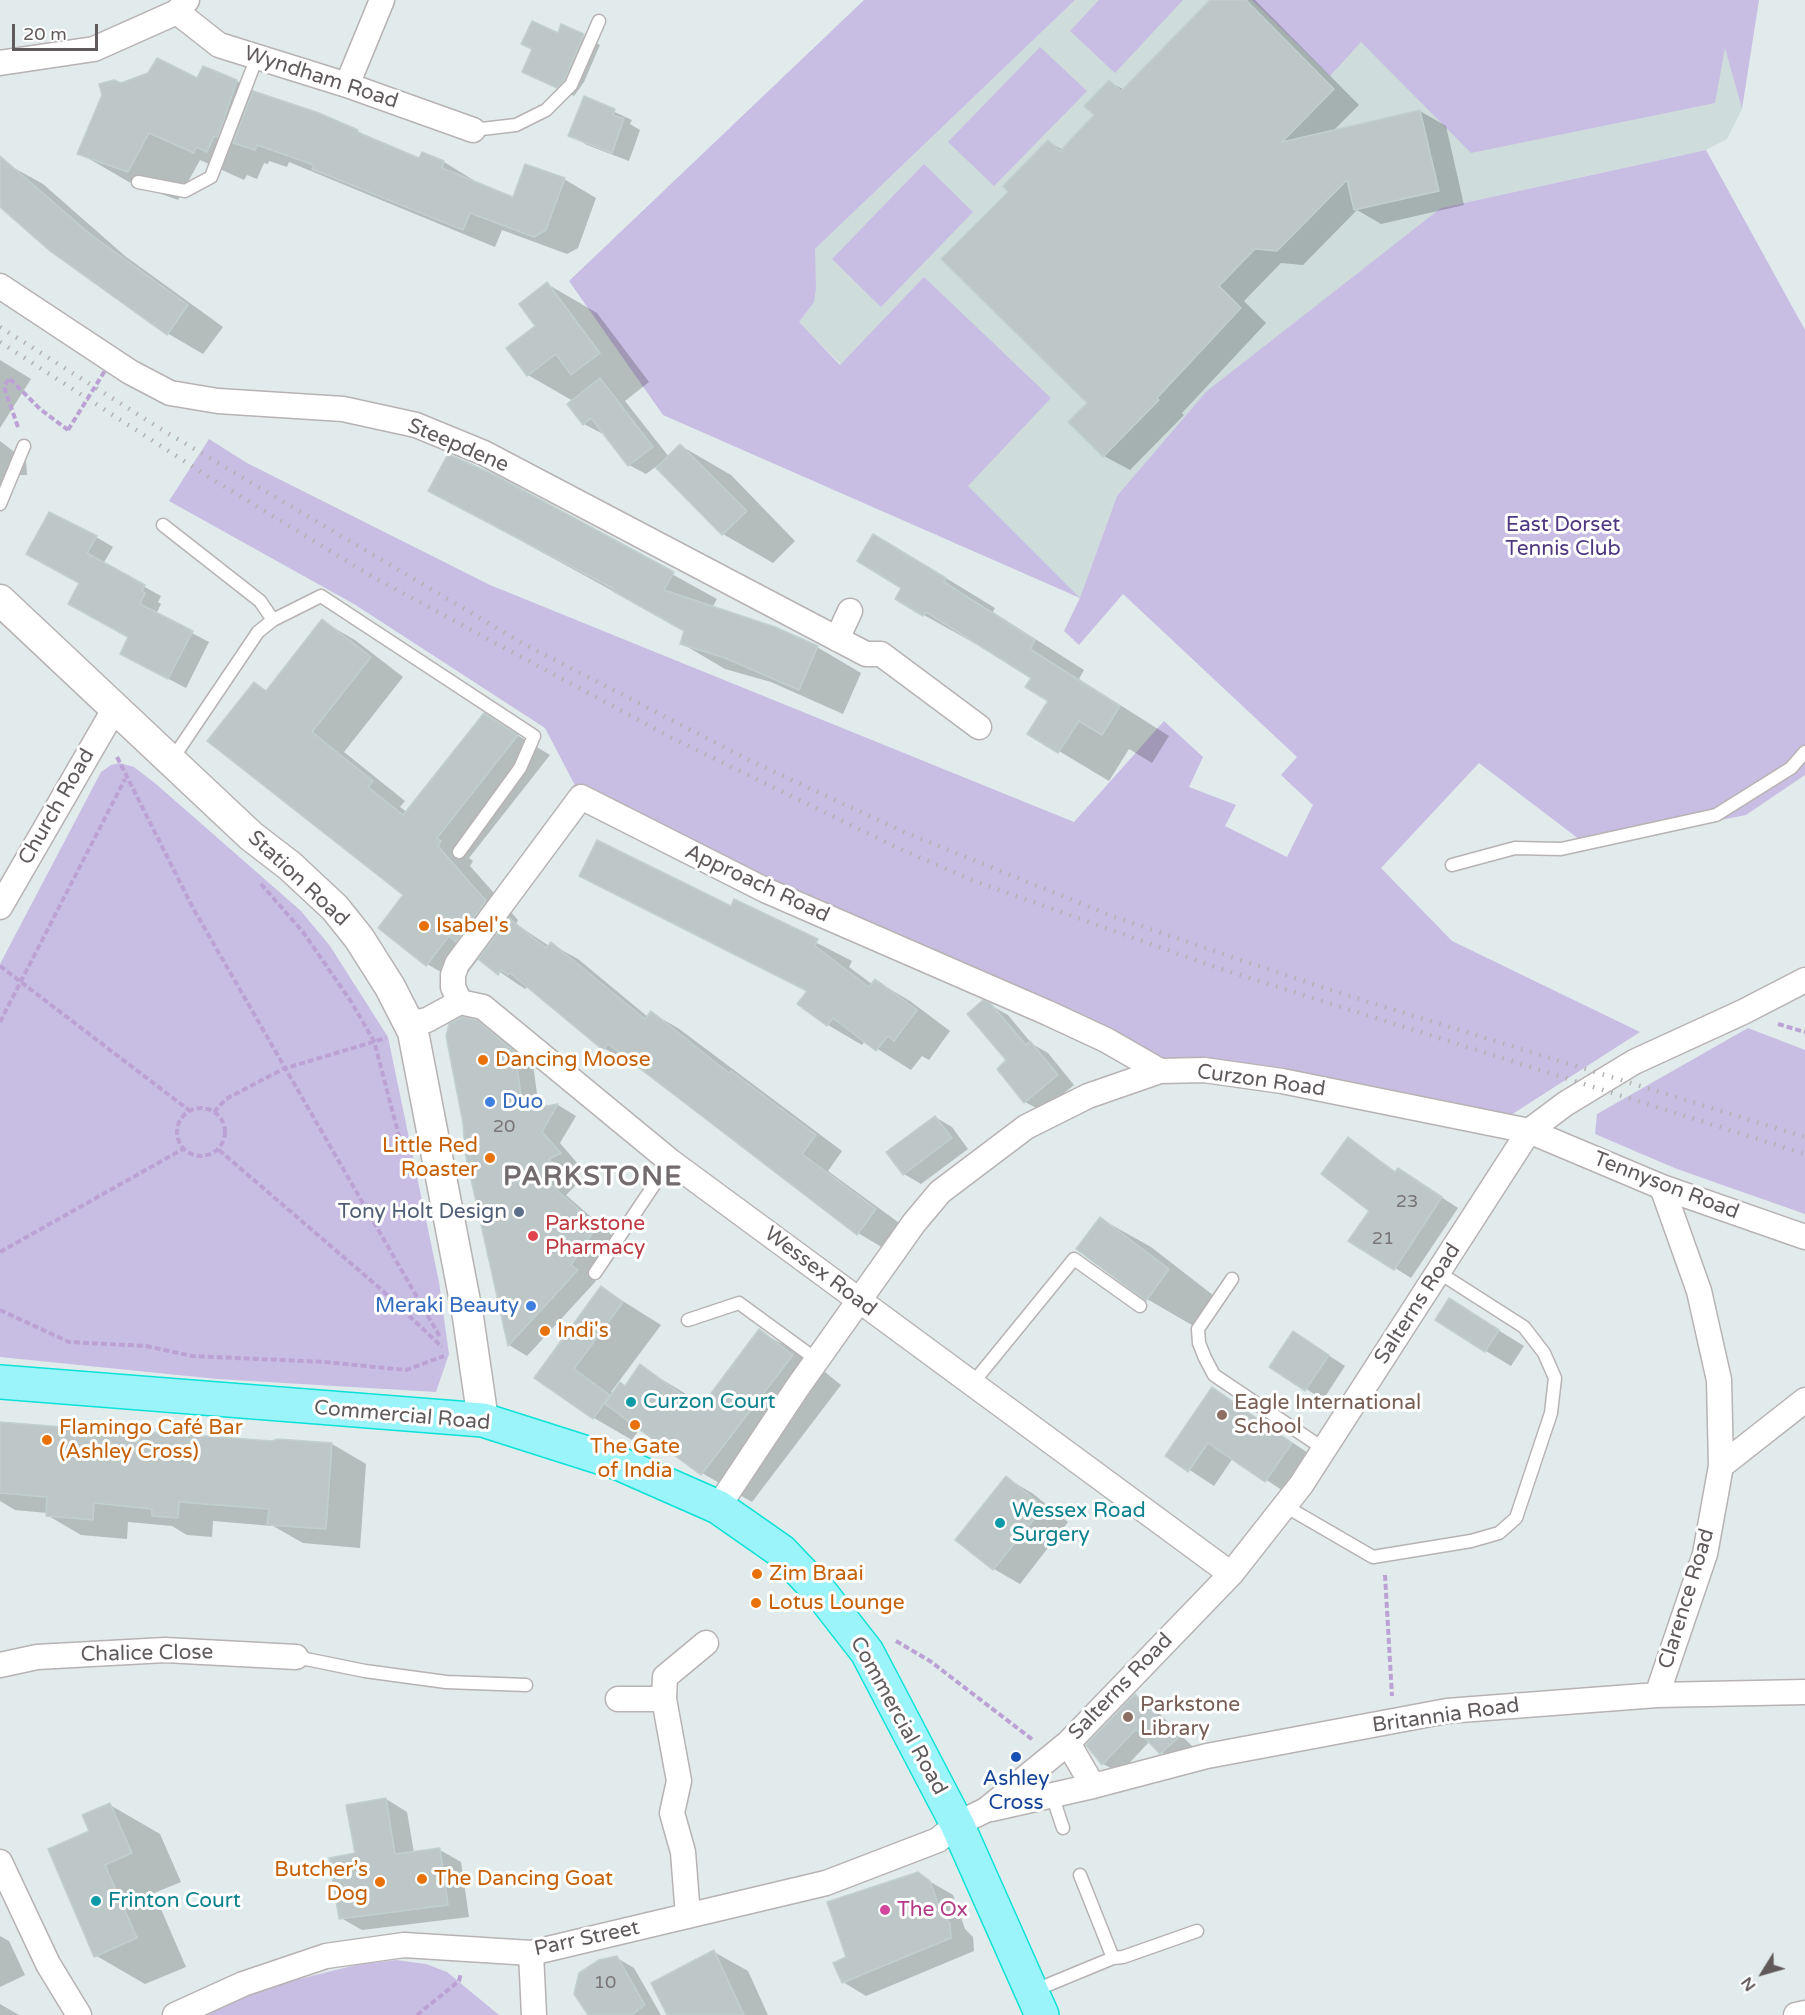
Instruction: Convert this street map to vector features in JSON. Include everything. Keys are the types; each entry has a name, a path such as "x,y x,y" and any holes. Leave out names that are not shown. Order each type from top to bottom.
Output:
{"highway":[{"name":"Commercial Road","path":"0,1382 19,1386 483,1420 618,1463 718,1507 781,1551 821,1593 867,1652 957,1824 1037,2003"}],"street":[{"path":"347,85 382,0"},
{"path":"0,63 94,49 182,6"},
{"name":"Wyndham Road","path":"182,6 219,45 347,85 473,130"},
{"name":"Steepdene","path":"0,286 130,372 170,393 218,402 343,410 416,424 474,449 866,654 881,654 979,727"},
{"name":"Station Road","path":"0,600 109,718 171,761 251,836 290,866 334,908 359,938 390,987 411,1028 468,1317 483,1420"},
{"path":"837,639 849,611"},
{"name":"Church Road","path":"0,907 109,718"},
{"name":"Approach Road","path":"460,1002 453,987 453,975 457,964 581,797 765,890 1048,1013 1106,1040 1160,1071"},
{"name":"Salterns Road","path":"957,1824 986,1810 1060,1749 1231,1574 1285,1506 1324,1449 1529,1131 1565,1104 1634,1062 1743,1012 1805,980"},
{"path":"411,1028 460,1002"},
{"name":"Wessex Road","path":"460,1002 483,1007 670,1161 1231,1574"},
{"name":"Curzon Road","path":"718,1507 797,1388 934,1200 973,1165 1036,1122 1088,1096 1160,1071 1204,1070 1282,1081 1529,1131"},
{"name":"Tennyson Road","path":"1529,1131 1662,1186 1805,1237"},
{"name":"Clarence Road","path":"1657,1695 1705,1554 1721,1466 1719,1380 1699,1291 1662,1186"},
{"path":"1721,1466 1805,1400"},
{"path":"688,1916 682,1852 672,1813 679,1781 664,1700 665,1677 706,1643"},
{"name":"Chalice Close","path":"0,1665 37,1657 165,1650 296,1657"},
{"name":"Britannia Road","path":"986,1810 1093,1786 1207,1756 1447,1711 1657,1695 1805,1692"},
{"path":"618,1699 664,1700"},
{"path":"1060,1749 1093,1786"},
{"name":"Parr Street","path":"175,2015 243,1984 326,1956 405,1945 531,1953 826,1883 938,1840 957,1824"},
{"path":"0,1862 48,1964 80,2015"},
{"path":"531,1953 534,2015"},
{"path":"1796,2015 1805,2013"}],"lane":[{"path":"473,130 516,125 546,110 571,84 599,21"},
{"path":"138,182 185,190 212,177 257,57"},
{"path":"0,504 24,446"},
{"path":"163,525 260,601 273,620"},
{"path":"171,761 258,632 273,620 321,596 534,736 520,768 459,852"},
{"path":"1452,865 1515,848 1561,849 1716,816 1791,768 1805,752"},
{"path":"595,1273 670,1161"},
{"path":"972,1384 1074,1259 1140,1306"},
{"path":"1285,1506 1373,1557 1471,1541 1499,1533 1516,1518 1551,1413 1556,1378 1544,1353 1524,1327 1438,1272"},
{"path":"1232,1279 1198,1329 1199,1343 1214,1375 1324,1449"},
{"path":"688,1320 739,1303 817,1360"},
{"path":"296,1657 366,1671 446,1682 526,1685"},
{"path":"1052,1796 1063,1828"},
{"path":"1080,1875 1113,1958"},
{"path":"1037,2003 1113,1958 1197,1931"}],"path":[{"path":"24,446 4,387 9,378 40,409 69,430 106,369"},
{"path":"109,718 125,778 193,908 283,1069 449,1354"},
{"path":"0,1022 125,778"},
{"path":"258,880 303,932 350,1000 374,1041 407,1168"},
{"path":"0,966 190,1111"},
{"path":"214,1112 226,1099 283,1069 411,1028"},
{"path":"202,1108 214,1112 224,1123 225,1137 219,1150 207,1156 195,1156 183,1149 177,1135 180,1121 190,1111 202,1108"},
{"path":"0,1252 183,1149"},
{"path":"219,1150 382,1291 449,1354"},
{"path":"0,1310 69,1342 146,1346 192,1356 325,1362 406,1370 449,1354"},
{"path":"444,1330 449,1354"},
{"path":"1384,1556 1393,1721"},
{"path":"892,1638 1060,1749"},
{"path":"417,2015 459,1981 465,1949"}],"shaded area":[{"path":"1075,0 1713,0 1742,109 1727,139 1706,150 1441,208 1117,496 1080,599 799,323 771,330 815,249"}],"green space":[{"path":"864,0 1075,0 815,249 814,302 799,322 840,365 924,277 1051,398 968,486 1080,598 663,415 569,281"},
{"path":"1099,0 1183,0 1115,73 1070,31"},
{"path":"1252,0 1759,0 1742,109 1725,48 1715,103 1471,153 1361,42 1330,76"},
{"path":"1040,47 1087,91 994,186 948,142"},
{"name":"East Dorset Tennis Club","path":"1706,150 1805,330 1805,775 1746,815 1588,846 1479,763 1381,868 1452,941 1640,1032 1497,1124 1160,1071 581,797 545,728 354,604 169,501 209,439 247,463 490,585 1074,822 1164,721 1203,757 1189,787 1236,805 1225,826 1287,857 1313,805 1281,775 1297,757 1123,594 1079,645 1064,631 1080,598 1117,496 1207,391 1441,208"},
{"path":"924,164 973,212 881,307 832,259"},
{"path":"120,763 134,767 156,784 301,911 330,946 388,1037 439,1282 449,1354 436,1392 217,1379 0,1357 0,964 101,772 111,765"},
{"path":"1748,1028 1805,1050 1805,1214 1677,1169 1595,1134 1597,1114"},
{"path":"396,1960 426,1964 447,1972 499,2015 206,2015 263,1988 356,1965"}],"building":[{"path":"1210,0 1246,0 1334,89 1282,142 1420,110 1439,191 1354,210 1347,180 1277,251 1255,249 1219,286 1241,308 1157,398 1159,400 1103,457 1068,422 1087,403 941,259 1008,192 1003,186 1048,140 1060,151 1094,115 1084,106 1109,80 1121,91"},
{"path":"532,21 558,33 561,24 584,34 564,81 557,88 522,72 532,49 521,44"},
{"path":"157,58 197,78 203,66 237,80 218,137 214,136 207,152 196,147 194,153 149,133 128,172 77,154 102,95 99,84 114,80 121,83 148,73"},
{"path":"253,91 319,113 419,158 422,152 444,161 442,168 513,197 525,164 565,178 546,230 534,237 470,213 463,230 312,169 314,165 257,145 255,150 233,143"},
{"path":"584,96 615,109 613,115 624,119 612,153 568,136"},
{"path":"0,156 90,234 188,305 167,335 50,251 0,207"},
{"path":"547,282 600,353 571,375 556,354 527,376 506,348 535,326 519,304"},
{"path":"600,378 653,447 628,466 591,418 583,425 567,404"},
{"path":"680,444 747,511 722,535 656,468"},
{"path":"448,454 495,475 674,572 664,590 775,627 818,646 799,690 725,658 680,644 684,631 613,591 614,589 428,491"},
{"path":"49,512 97,536 87,553 145,585 142,591 145,593 140,604 193,631 168,679 120,654 128,637 68,604 79,583 26,554"},
{"path":"873,534 946,578 944,582 1035,640 1030,649 1120,706 1102,735 1079,721 1058,753 1027,734 1048,701 1025,687 1031,678 926,612 923,616 895,599 901,588 857,561"},
{"path":"322,619 371,657 312,732 373,781 368,787 403,815 484,713 518,735 437,838 441,841 438,846 486,901 456,942 449,936 426,966 378,928 403,895 207,741 254,682 266,691"},
{"path":"597,840 731,906 734,899 818,939 815,946 869,987 875,979 917,1010 894,1041 888,1036 876,1051 833,1018 827,1026 797,1004 807,991 579,876"},
{"path":"509,918 546,948 551,942 645,1019 651,1011 729,1073 731,1071 816,1135 802,1154 876,1209 857,1235 608,1044 603,1050 510,973 508,975 501,970 498,975 478,959"},
{"path":"983,1000 991,1004 1026,1045 1030,1041 1058,1075 1024,1103 997,1069 1006,1060 967,1014"},
{"path":"462,1017 477,1020 515,1052 523,1110 558,1104 542,1132 561,1153 549,1159 561,1171 549,1183 597,1226 571,1265 578,1270 508,1346 465,1152 463,1123 446,1036 449,1024"},
{"path":"935,1116 952,1138 903,1175 886,1152"},
{"path":"1348,1137 1395,1172 1398,1168 1442,1197 1394,1270 1348,1241 1369,1211 1321,1174"},
{"path":"1100,1217 1169,1269 1146,1301 1076,1249"},
{"path":"601,1286 623,1302 574,1369 610,1395 593,1419 534,1378"},
{"path":"1449,1298 1499,1330 1485,1352 1435,1320"},
{"name":"Curzon Court","path":"759,1329 793,1355 701,1475 605,1404 620,1382 625,1386 640,1364 700,1408"},
{"path":"1293,1331 1329,1355 1305,1391 1269,1367"},
{"name":"Eagle International School","path":"1212,1387 1292,1443 1265,1482 1208,1443 1188,1472 1165,1456"},
{"path":"0,1422 138,1433 138,1431 332,1443 326,1529 267,1525 269,1509 179,1502 178,1518 152,1516 152,1509 94,1503 93,1520 46,1516 47,1497 0,1493"},
{"name":"Wessex Road Surgery","path":"1006,1476 1044,1507 993,1570 955,1540"},
{"name":"Parkstone Library","path":"1135,1694 1178,1738 1160,1754 1136,1729 1102,1765 1086,1745"},
{"path":"386,1798 395,1854 440,1848 448,1905 339,1919 329,1858 355,1853 346,1805"},
{"name":"Frinton Court","path":"110,1803 132,1853 105,1865 137,1938 94,1957 48,1849 89,1831 82,1815"},
{"name":"The Ox","path":"918,1872 930,1881 942,1915 950,1923 951,1938 842,1983 833,1963 846,1957 827,1902"},
{"path":"714,1950 744,2015 667,2015 651,1983"},
{"path":"617,1956 645,2005 631,2015 588,2015 574,1994 579,1973 599,1960"}],"railway":[{"path":"0,327 164,431 522,643 753,762 904,832 1112,916 1220,953 1340,993 1805,1137"},
{"path":"0,342 212,479 373,577 672,738 898,848 977,882 1215,967 1805,1154"}],"place":[{"name":"Isabel's","path":"424,926"},
{"name":"Dancing Moose","path":"483,1060"},
{"name":"Duo","path":"490,1102"},
{"name":"Little Red Roaster","path":"490,1158"},
{"name":"Tony Holt Design","path":"519,1212"},
{"name":"Parkstone Pharmacy","path":"533,1236"},
{"name":"Meraki Beauty","path":"531,1306"},
{"name":"Indi's","path":"545,1331"},
{"name":"Curzon Court","path":"631,1402"},
{"name":"Eagle International School","path":"1222,1415"},
{"name":"The Gate of India","path":"635,1425"},
{"name":"Flamingo Café Bar (Ashley Cross)","path":"47,1440"},
{"name":"Wessex Road Surgery","path":"1000,1523"},
{"name":"Zim Braai","path":"757,1574"},
{"name":"Lotus Lounge","path":"756,1603"},
{"name":"Parkstone Library","path":"1128,1717"},
{"name":"Ashley Cross","path":"1016,1757"},
{"name":"The Dancing Goat","path":"422,1879"},
{"name":"Butcher’s Dog","path":"380,1882"},
{"name":"Frinton Court","path":"96,1901"},
{"name":"The Ox","path":"885,1910"}],"district":[{"name":"PARKSTONE","path":"593,1178"}]}
